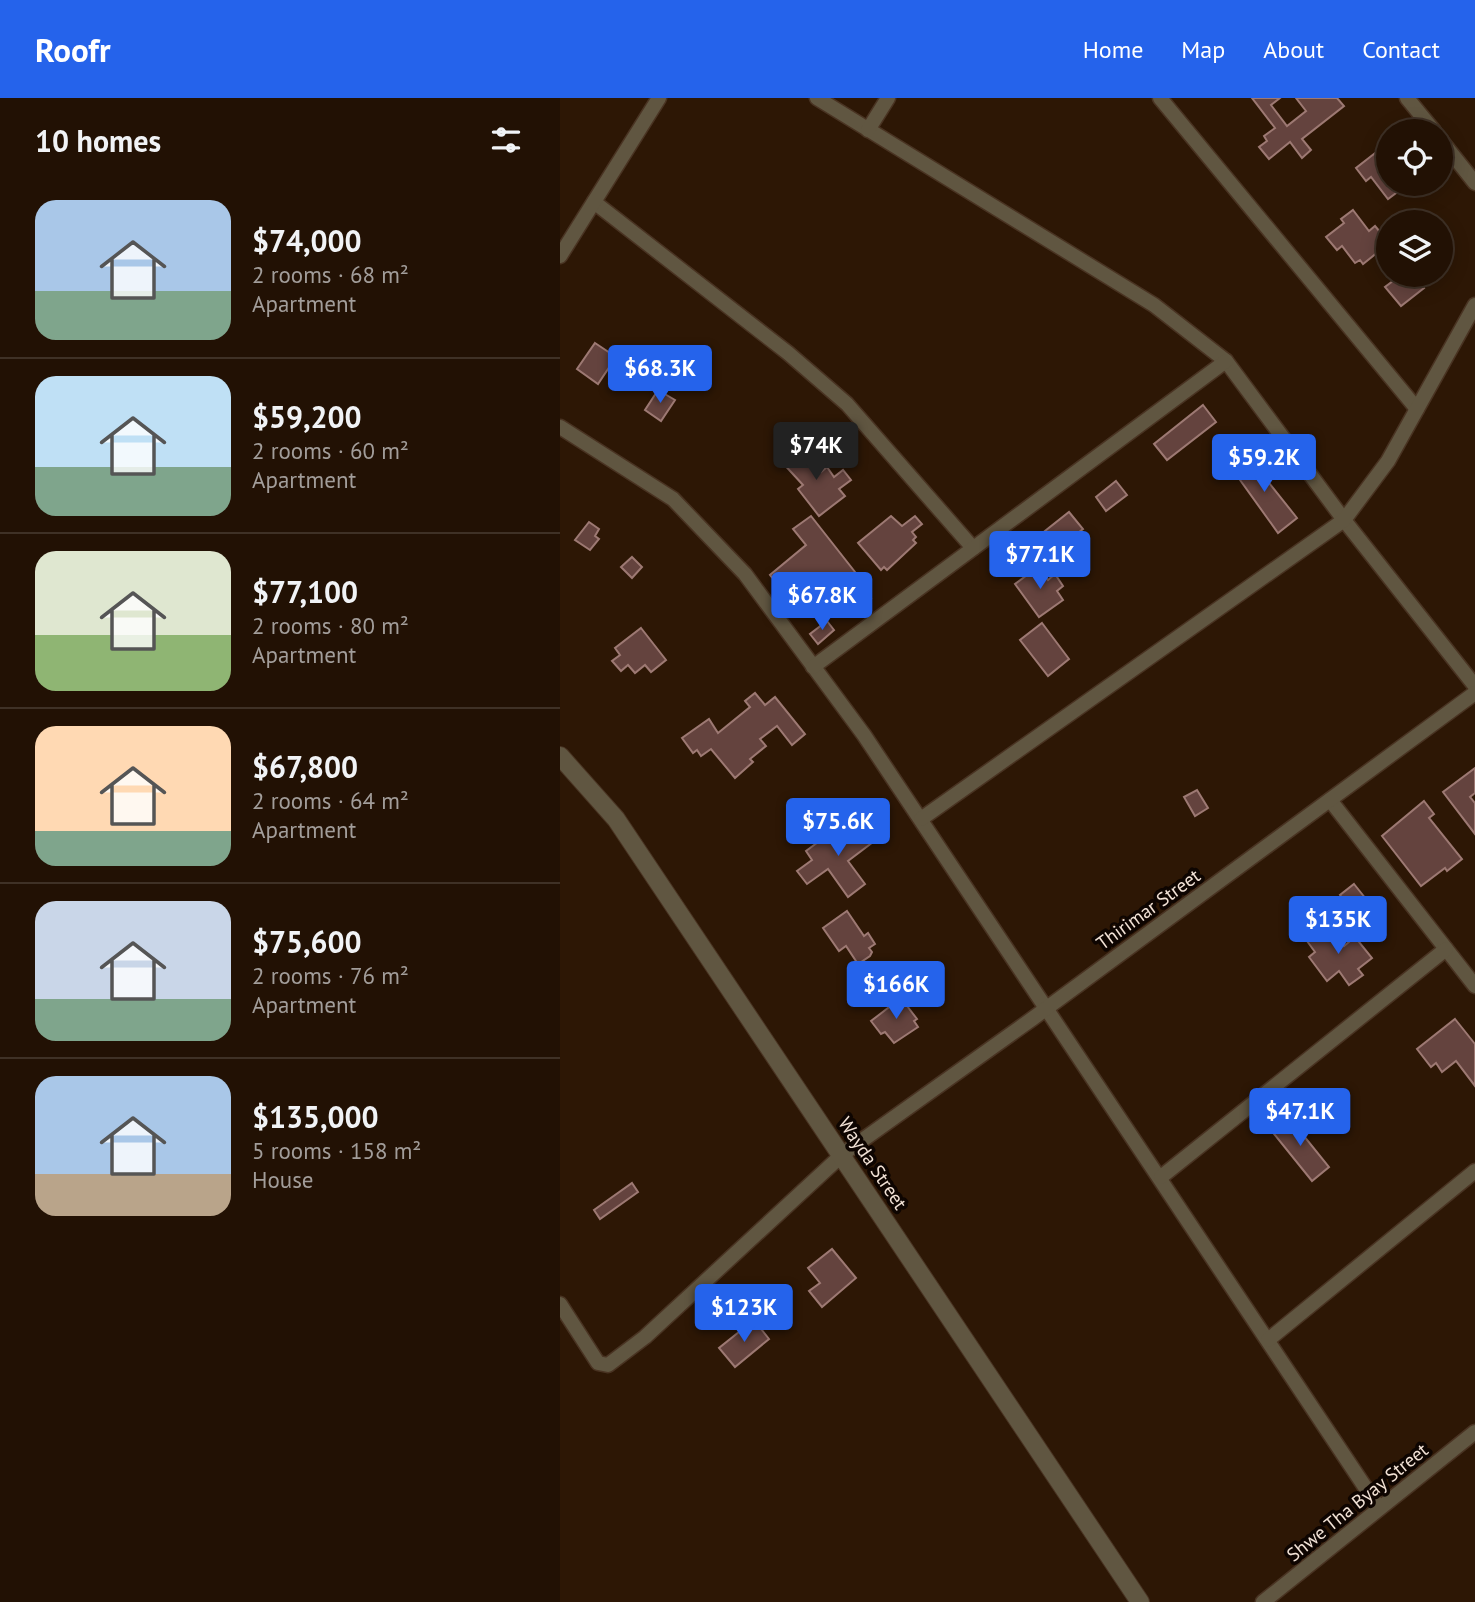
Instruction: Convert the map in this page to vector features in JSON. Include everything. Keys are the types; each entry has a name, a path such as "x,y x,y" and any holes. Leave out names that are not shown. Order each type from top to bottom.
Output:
{"street":[{"path":"560,256 659,98"},
{"path":"817,98 1153,305 1226,361 1344,520 1475,686"},
{"path":"868,130 888,98"},
{"path":"1160,98 1417,409"},
{"path":"1407,98 1424,119"},
{"path":"1453,155 1475,183"},
{"path":"594,202 788,354 846,404 973,548"},
{"path":"921,819 1344,520 1388,461 1475,305"},
{"path":"813,667 1226,361"},
{"path":"560,427 673,499 745,575 921,819 1044,1009 1161,1177 1379,1508"},
{"name":"Thirimar Street","path":"560,1304 598,1363 608,1365 645,1337 843,1154 1475,693"},
{"name":"Wayda Street","path":"560,756 616,819 843,1154 1140,1602"},
{"path":"1330,800 1475,986"},
{"path":"1161,1177 1446,949"},
{"path":"1268,1340 1475,1171"},
{"name":"Shwe Tha Byay Street","path":"1263,1602 1475,1432"}],"building":[{"path":"1252,98 1280,98 1271,105 1287,126 1306,111 1296,98 1337,98 1344,106 1302,139 1311,150 1302,158 1290,142 1269,159 1259,147 1267,141 1264,136 1275,128"},
{"path":"1376,152 1376,183 1371,177 1366,181 1356,168"},
{"path":"1353,210 1369,231 1376,227 1376,254 1363,264 1360,260 1355,263 1342,246 1337,250 1326,237 1344,223 1341,219"},
{"path":"1385,287 1423,287 1424,288 1401,306"},
{"path":"595,343 616,357 598,384 577,369"},
{"path":"658,390 675,400 661,421 645,410"},
{"path":"1203,405 1216,422 1167,460 1154,444"},
{"path":"798,447 821,472 827,467 834,477 843,470 851,480 839,489 845,496 819,516 798,489 803,485 781,461"},
{"path":"1246,454 1297,518 1278,533 1230,466"},
{"path":"1116,481 1127,495 1106,511 1096,497"},
{"path":"1069,512 1083,529 1058,548 1045,531"},
{"path":"811,516 866,586 863,588 871,598 857,610 842,594 832,603 818,586 809,594 791,574 778,585 770,575 806,545 793,529"},
{"path":"891,516 902,526 915,516 922,524 912,532 916,543 887,570 884,567 881,570 858,543"},
{"path":"589,522 599,529 595,536 599,539 590,550 575,540"},
{"path":"632,557 642,567 632,578 621,567"},
{"path":"1038,567 1048,580 1055,574 1063,586 1057,591 1063,600 1039,617 1015,584"},
{"path":"827,621 834,630 818,644 810,634"},
{"path":"1042,623 1069,659 1048,676 1020,640"},
{"path":"641,628 666,660 651,672 645,665 635,673 628,665 621,671 612,661 620,655 615,648"},
{"path":"755,693 765,705 775,697 805,734 792,745 777,726 760,739 766,746 750,759 753,762 735,778 711,749 701,756 697,750 693,753 682,738 709,719 718,733 750,707 745,701"},
{"path":"1475,768 1475,793 1470,797 1475,803 1475,834 1443,792"},
{"path":"1197,790 1208,808 1195,816 1184,797"},
{"path":"1424,801 1434,814 1429,818 1462,859 1421,886 1382,836"},
{"path":"857,821 873,842 848,861 865,884 848,897 828,869 807,884 797,871 812,860 806,851 829,834 832,839"},
{"path":"1354,884 1382,919 1367,930 1340,895"},
{"path":"847,911 864,936 868,933 875,944 869,948 872,952 870,956 858,964 846,946 839,951 823,928"},
{"path":"1328,925 1344,946 1355,937 1372,958 1358,969 1363,975 1349,985 1339,971 1327,981 1309,957 1315,952 1307,941"},
{"path":"901,998 917,1019 914,1021 918,1027 894,1043 885,1032 881,1034 871,1021"},
{"path":"1455,1019 1475,1044 1475,1086 1456,1061 1442,1072 1436,1063 1431,1067 1417,1049"},
{"path":"1287,1115 1329,1167 1312,1181 1270,1129"},
{"path":"632,1183 638,1192 600,1219 594,1210"},
{"path":"832,1249 856,1278 822,1307 809,1291 820,1283 808,1268"},
{"path":"754,1320 769,1339 735,1367 719,1348"}]}
